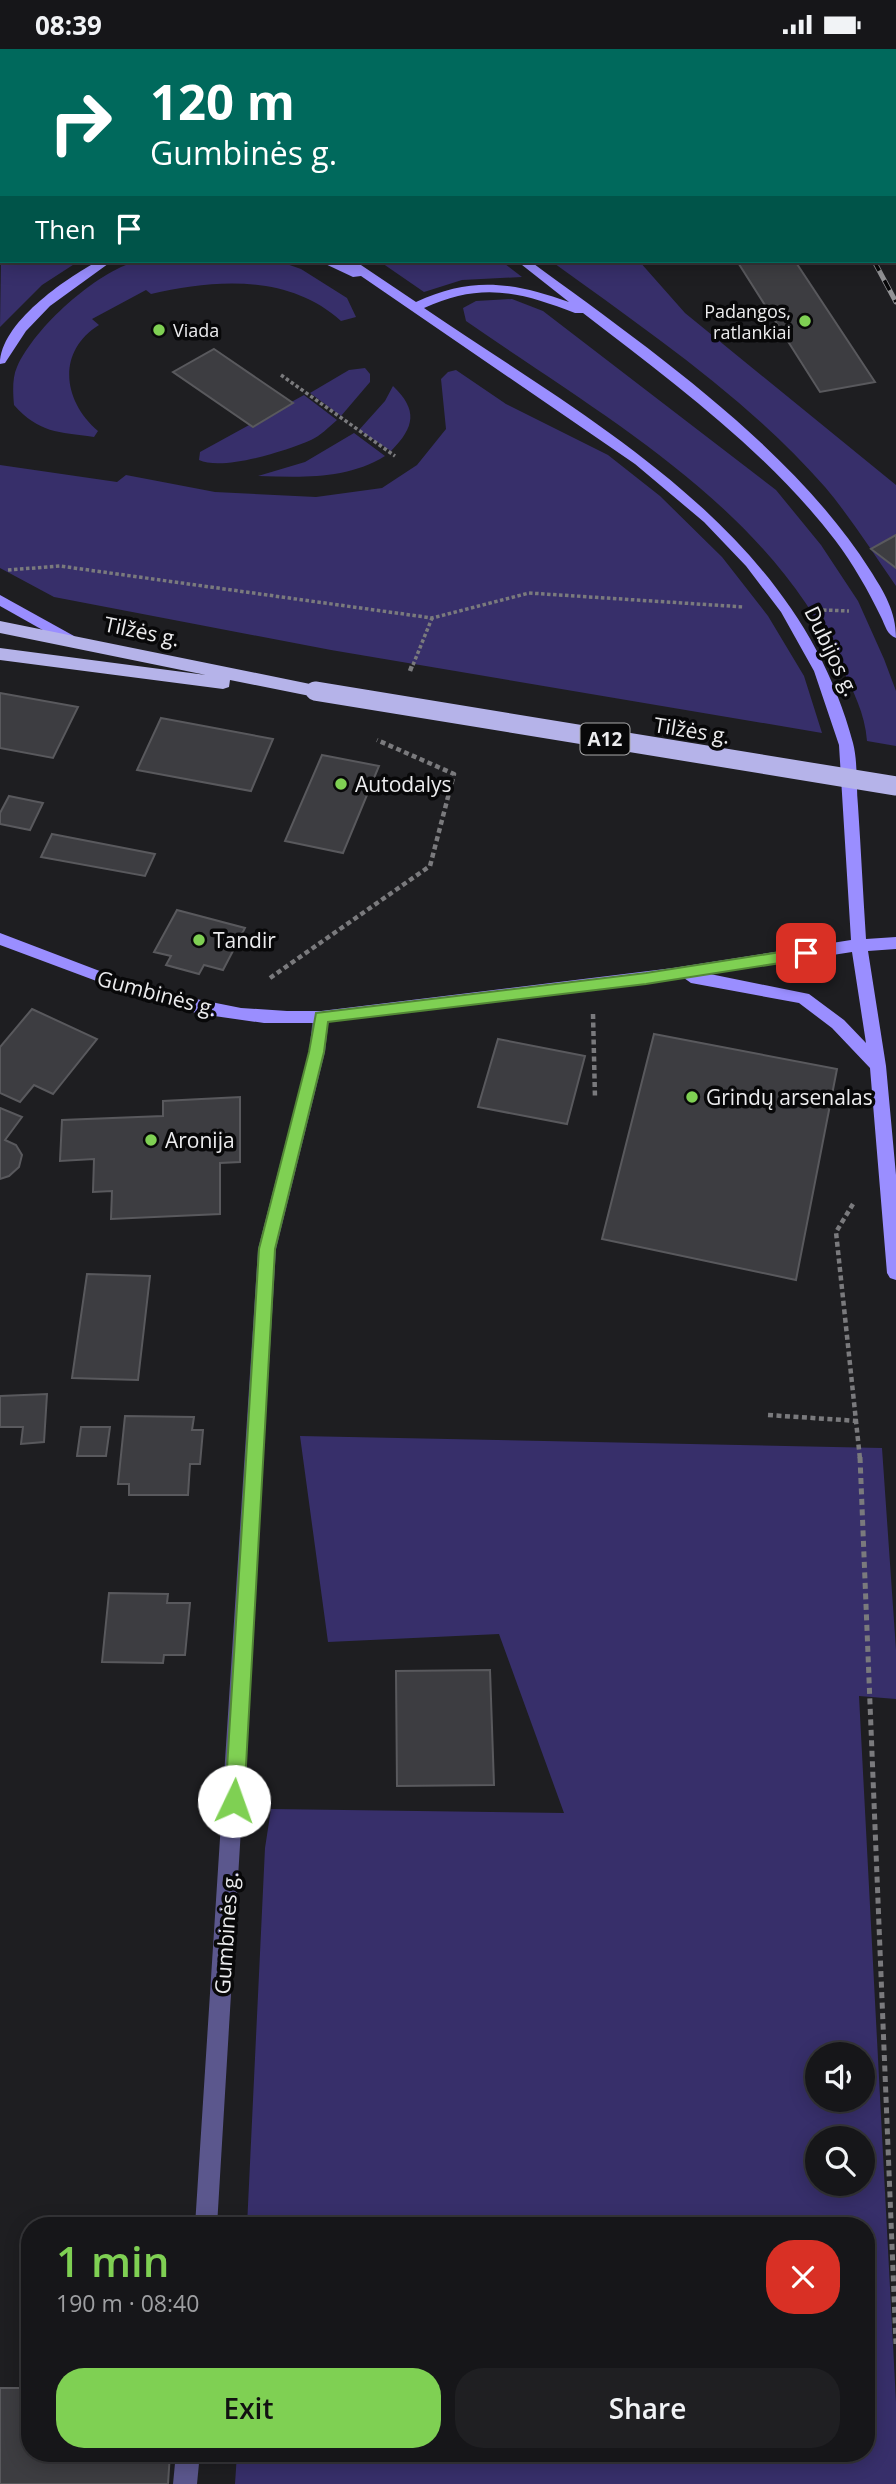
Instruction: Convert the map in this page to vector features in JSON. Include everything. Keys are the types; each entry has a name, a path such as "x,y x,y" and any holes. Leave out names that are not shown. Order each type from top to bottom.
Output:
{"highway":[{"name":"Tilžės g.","path":"0,627 315,691 896,786"},
{"name":"Tilžės g.","path":"0,654 172,679 315,691"}],"main road":[{"path":"0,361 20,326 48,298 103,263"},
{"path":"330,263 375,282"},
{"name":"Dubijos g.","path":"349,263 640,461 709,519 751,563 787,610 821,670 846,745 859,944 878,1066 896,1273"},
{"path":"526,263 720,414 812,501 848,549 887,612 896,633"},
{"path":"414,308 455,291 508,289 538,295 596,316"},
{"path":"0,600 69,639"},
{"name":"Gumbinės g.","path":"0,939 110,983 228,1013 321,1017 592,985 859,944 896,943"},
{"path":"673,974 803,998 838,1024 878,1066"}],"street":[{"name":"Gumbinės g.","path":"207,2217 267,1249 317,1052 321,1017"},
{"path":"186,2484 187,2462"}],"path":[{"path":"281,375 395,456"},
{"path":"0,571 60,566 432,618 529,593 787,610 887,612"},
{"path":"411,671 432,618"},
{"path":"271,978 430,866 454,775 365,735"},
{"path":"592,985 595,1098"},
{"path":"889,1192 858,1196 836,1232 858,1421 896,2344"},
{"path":"768,1415 858,1421"}],"shaded area":[{"path":"1,263 76,263 42,285 0,327"},
{"path":"132,263 284,263 301,269 347,298 356,317 341,321 321,306 299,295 251,284 201,285 151,294 146,290 92,319 99,325 85,336 71,362 69,377 72,391 77,406 98,431 94,437 41,426 14,405 14,376 17,367 37,335 68,303 121,267"},
{"path":"382,263 504,263 522,277 462,280 424,292"},
{"path":"554,263 641,263 685,313 896,485 896,586 853,523 795,455 729,395"},
{"path":"512,299 543,311 776,490 821,545 858,601 896,691 896,746 867,741 864,721 854,693 810,609 771,558 727,512 678,470 626,431 466,321 463,308 476,301"},
{"path":"365,368 370,374 370,382 341,416 310,393 349,370"},
{"path":"456,370 506,404 608,455 660,496 722,557 768,616 804,676 822,733 331,650 54,597 0,568 0,465 117,482 126,475 215,492 316,497 382,488 417,465 446,429 441,379 448,372"},
{"path":"393,386 407,403 410,419 405,434 391,451 359,430 385,401"},
{"path":"304,395 337,420 314,438 271,454 238,461 210,463 199,460 200,452"},
{"path":"354,433 385,456 370,464 339,473 258,476 305,462"},
{"path":"300,1436 882,1448 896,1650 896,1699 859,1696 896,2402 896,2484 235,2484 236,2462 875,2462 875,2217 247,2217 265,1848 271,1809 564,1813 499,1634 328,1642"}],"building":[{"name":"Padangos, ratlankiai","path":"738,263 796,263 875,382 820,392"},
{"path":"214,349 293,403 253,427 173,372"},
{"path":"896,535 896,568 871,549"},
{"path":"0,693 78,707 53,758 0,748"},
{"path":"161,718 273,739 251,791 137,770"},
{"path":"322,755 379,766 343,853 285,841"},
{"path":"9,796 43,803 30,830 0,824 0,813"},
{"path":"52,834 155,854 145,876 41,857"},
{"name":"Tandir","path":"177,910 245,928 223,970 204,965 199,974 166,965 171,956 154,952"},
{"path":"32,1009 97,1039 53,1094 34,1085 20,1102 0,1093 0,1047"},
{"path":"654,1034 837,1069 796,1280 602,1239"},
{"path":"498,1039 585,1056 567,1124 478,1107"},
{"name":"Aronija","path":"240,1097 240,1162 220,1163 220,1214 111,1219 112,1191 93,1192 94,1159 60,1161 62,1120 163,1116 163,1101"},
{"path":"0,1108 22,1117 5,1140 16,1145 22,1155 19,1167 9,1176 0,1179"},
{"path":"87,1274 150,1276 138,1380 72,1378"},
{"path":"47,1394 44,1442 21,1444 23,1427 0,1427 0,1396"},
{"path":"125,1416 194,1417 192,1430 203,1430 200,1464 190,1464 188,1495 129,1495 129,1484 118,1484"},
{"path":"81,1427 110,1427 106,1456 77,1456"},
{"path":"109,1593 168,1594 167,1603 190,1603 185,1655 164,1655 163,1663 102,1662"},
{"path":"490,1670 494,1785 397,1786 396,1671"},
{"path":"0,2388 21,2388 21,2462 169,2462 168,2484 0,2484"}],"railway":[{"path":"875,263 896,302"}],"place":[{"name":"Padangos, ratlankiai","path":"805,321"},
{"name":"Viada","path":"159,330"},
{"name":"Autodalys","path":"341,784"},
{"name":"Tandir","path":"199,940"},
{"name":"Grindų arsenalas","path":"692,1097"},
{"name":"Aronija","path":"151,1140"}],"route":[{"path":"234,1801 267,1249 317,1052 321,1017 646,978 806,953"}]}
